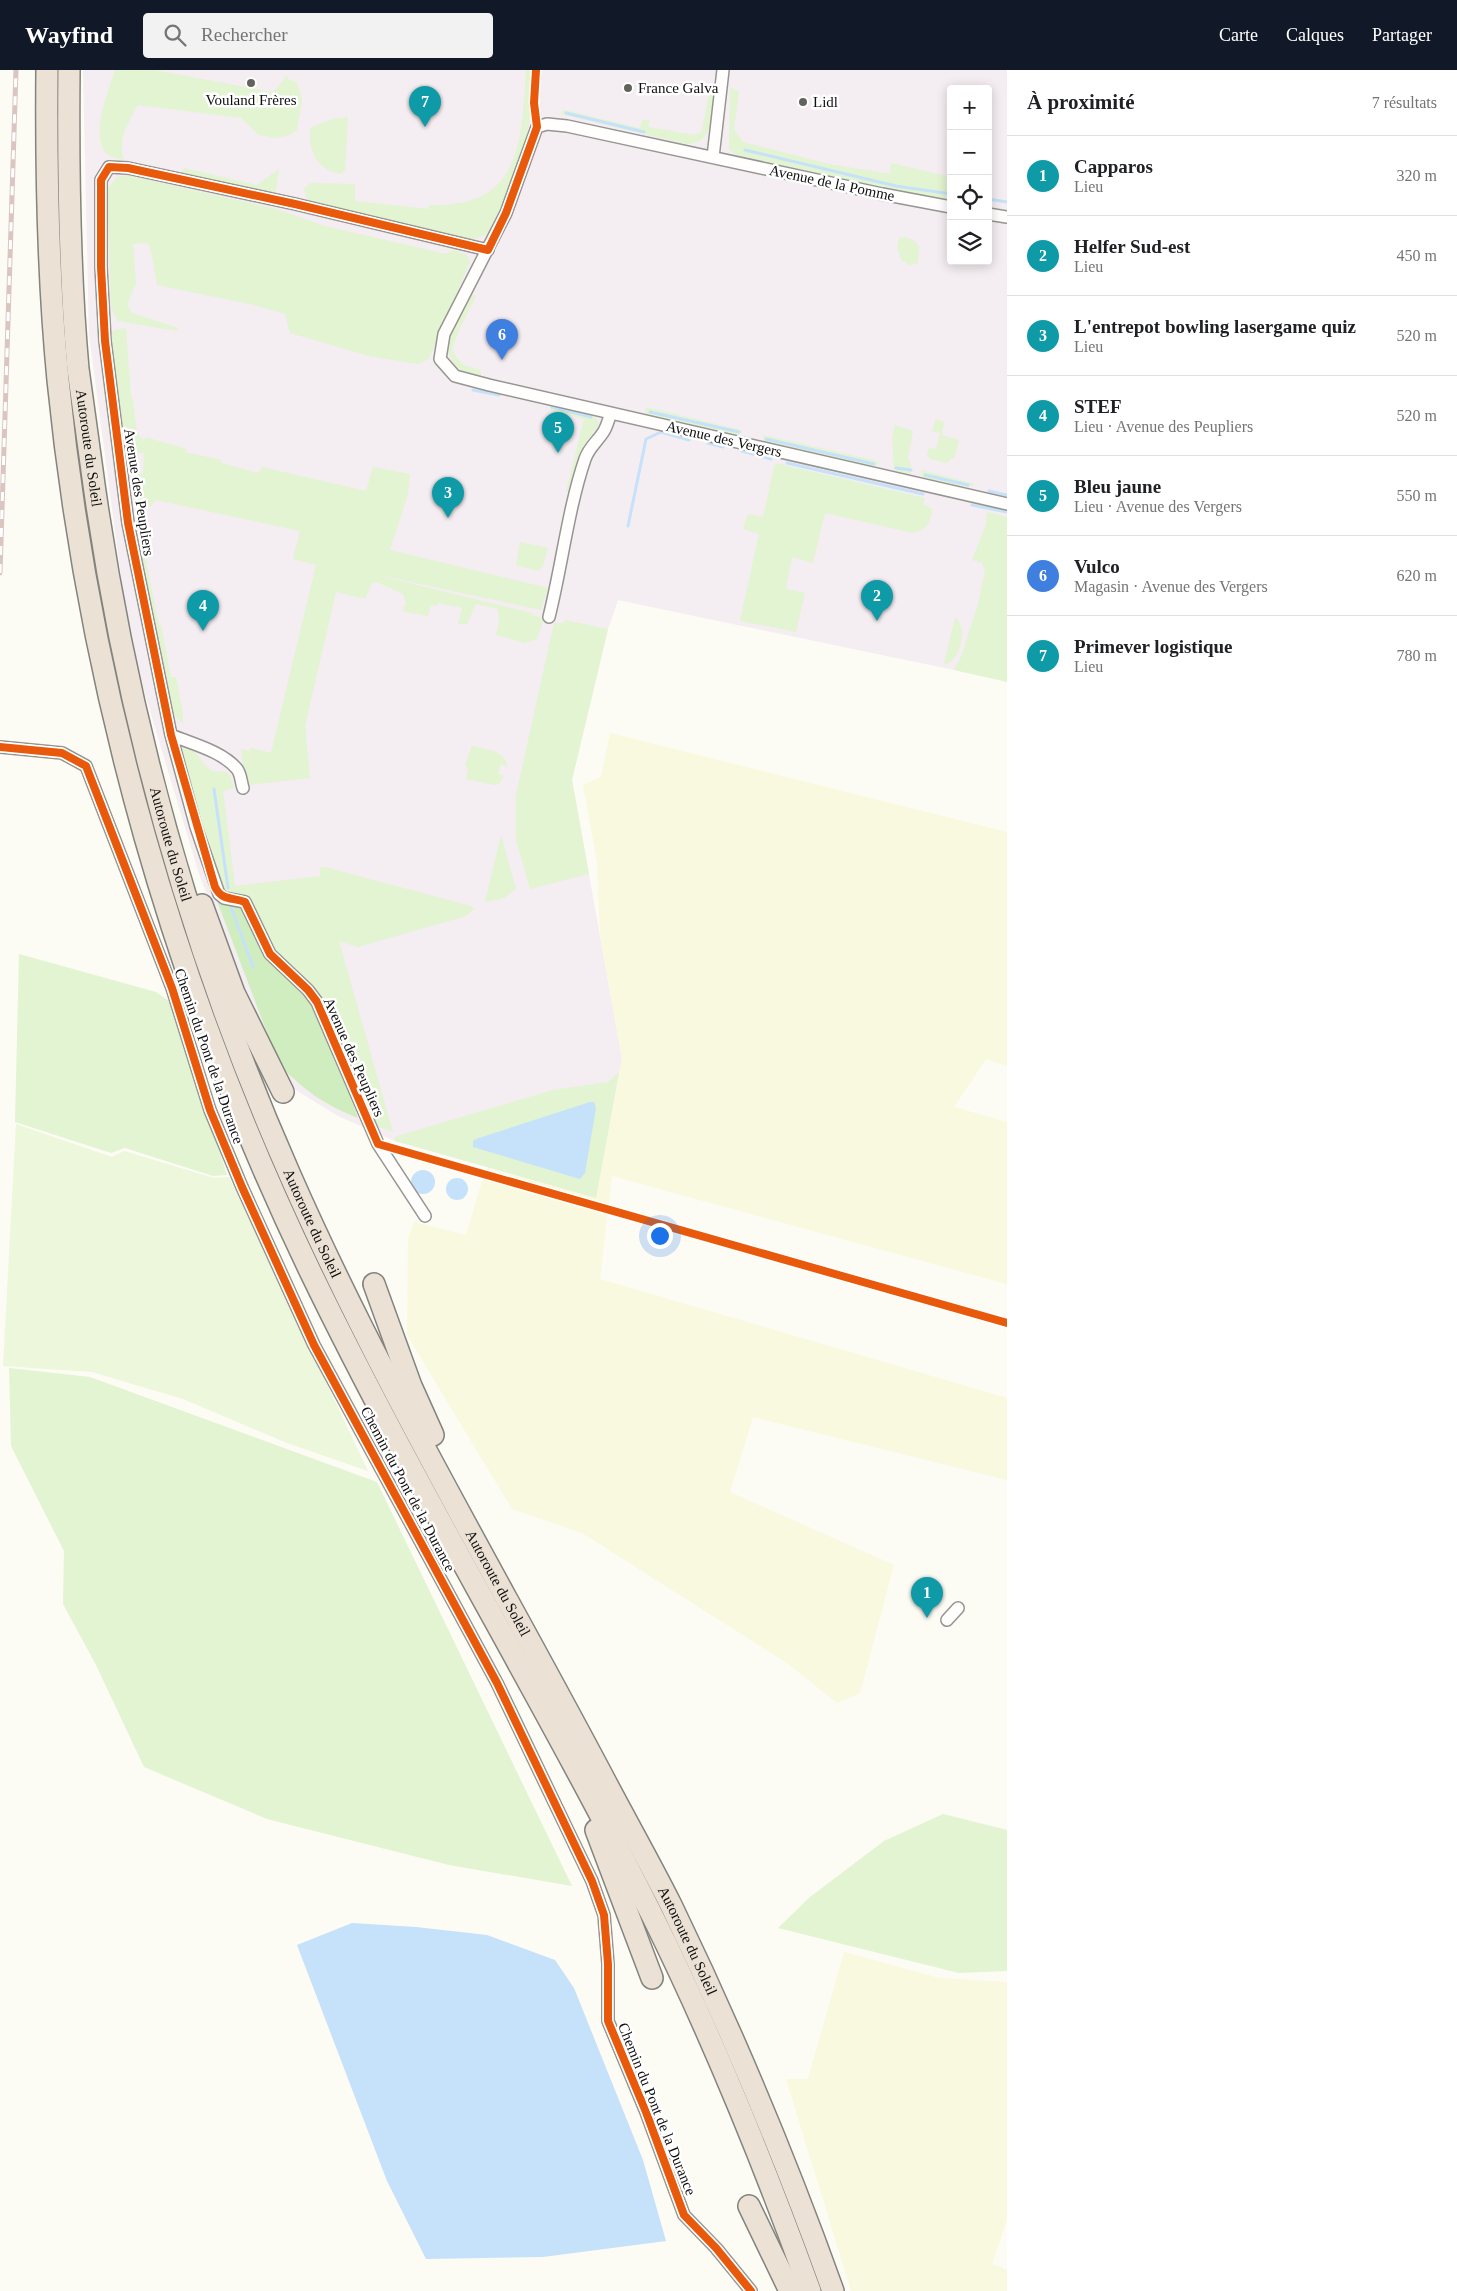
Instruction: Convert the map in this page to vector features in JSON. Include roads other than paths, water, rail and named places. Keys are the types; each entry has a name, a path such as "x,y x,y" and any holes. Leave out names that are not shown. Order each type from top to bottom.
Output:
{"highway":[{"name":"Autoroute du Soleil","path":"47,70 46,162 50,271 58,380 77,532 98,650 128,776 158,884 215,1051 242,1119 309,1269 369,1390 577,1773 652,1916 695,2005 753,2140 810,2291"},
{"name":"Autoroute du Soleil","path":"69,70 68,159 70,235 78,370 99,525 126,672 156,798 191,917 265,1116 316,1230 392,1385 670,1904 746,2068 833,2291"},
{"path":"126,672 142,708 197,891 234,993 283,1092"},
{"path":"374,1284 411,1386 454,1480 493,1573"},
{"path":"577,1773 607,1864 652,1978"},
{"path":"749,2206 790,2291"}],"street":[{"path":"713,157 723,70"},
{"name":"Avenue de la Pomme","path":"488,250 506,213 537,127 547,124 566,126 947,206"},
{"name":"Avenue des Peupliers","path":"425,1216 378,1144 317,1002 308,990 270,954 245,902 224,898 219,894 196,827 171,735 137,573 115,433 105,341 101,267 101,180 109,168 138,170 488,250"},
{"path":"992,215 1007,217"},
{"name":"Avenue des Vergers","path":"488,250 444,334 440,359 444,366 455,376 1007,504"},
{"path":"549,617 585,458 594,442 604,430 611,413"},
{"path":"171,735 215,754 231,764 238,770 243,788"},
{"name":"Chemin du Pont de la Durance","path":"0,747 62,753 86,766 172,988 210,1110 242,1187 314,1346 497,1683 592,1881 604,1915 608,1964 608,2021 646,2112 684,2215 716,2248 751,2291"},
{"path":"947,1620 958,1608"}],"water":[{"path":"594,1102 596,1108 585,1173 580,1179 473,1147 473,1141 476,1139"},
{"path":"423,1170 431,1174 435,1182 431,1190 423,1194 415,1190 411,1182 415,1174"},
{"path":"457,1178 465,1181 468,1189 465,1197 457,1200 449,1197 446,1189 449,1181"},
{"path":"352,1923 416,1927 487,1935 555,1960 574,1988 643,2160 666,2241 543,2257 426,2259 387,2181 297,1945"}],"waterway":[{"path":"566,113 644,132"},
{"path":"745,150 896,186 947,193"},
{"path":"992,200 1007,202"},
{"path":"473,390 499,395"},
{"path":"552,407 591,417"},
{"path":"650,412 739,432"},
{"path":"628,526 646,439 661,432 689,440"},
{"path":"766,439 874,464"},
{"path":"708,443 723,447"},
{"path":"742,451 771,459"},
{"path":"787,463 923,494"},
{"path":"896,468 911,470"},
{"path":"925,475 968,485"},
{"path":"989,491 1007,495"},
{"path":"972,505 1007,512"},
{"path":"214,789 228,888"},
{"path":"231,907 253,967"}],"railway":[{"path":"0,573 16,70"}],"place":[{"name":"Vouland Frères","path":"251,83"},
{"name":"France Galva","path":"628,88"},
{"name":"Lidl","path":"803,102"},
{"name":"Primever logistique","path":"425,127"},
{"name":"Vulco","path":"502,360"},
{"name":"Bleu jaune","path":"558,453"},
{"name":"L'entrepot bowling lasergame quiz","path":"448,518"},
{"name":"Helfer Sud-est","path":"877,621"},
{"name":"STEF","path":"203,631"},
{"name":"Capparos","path":"927,1618"}]}
